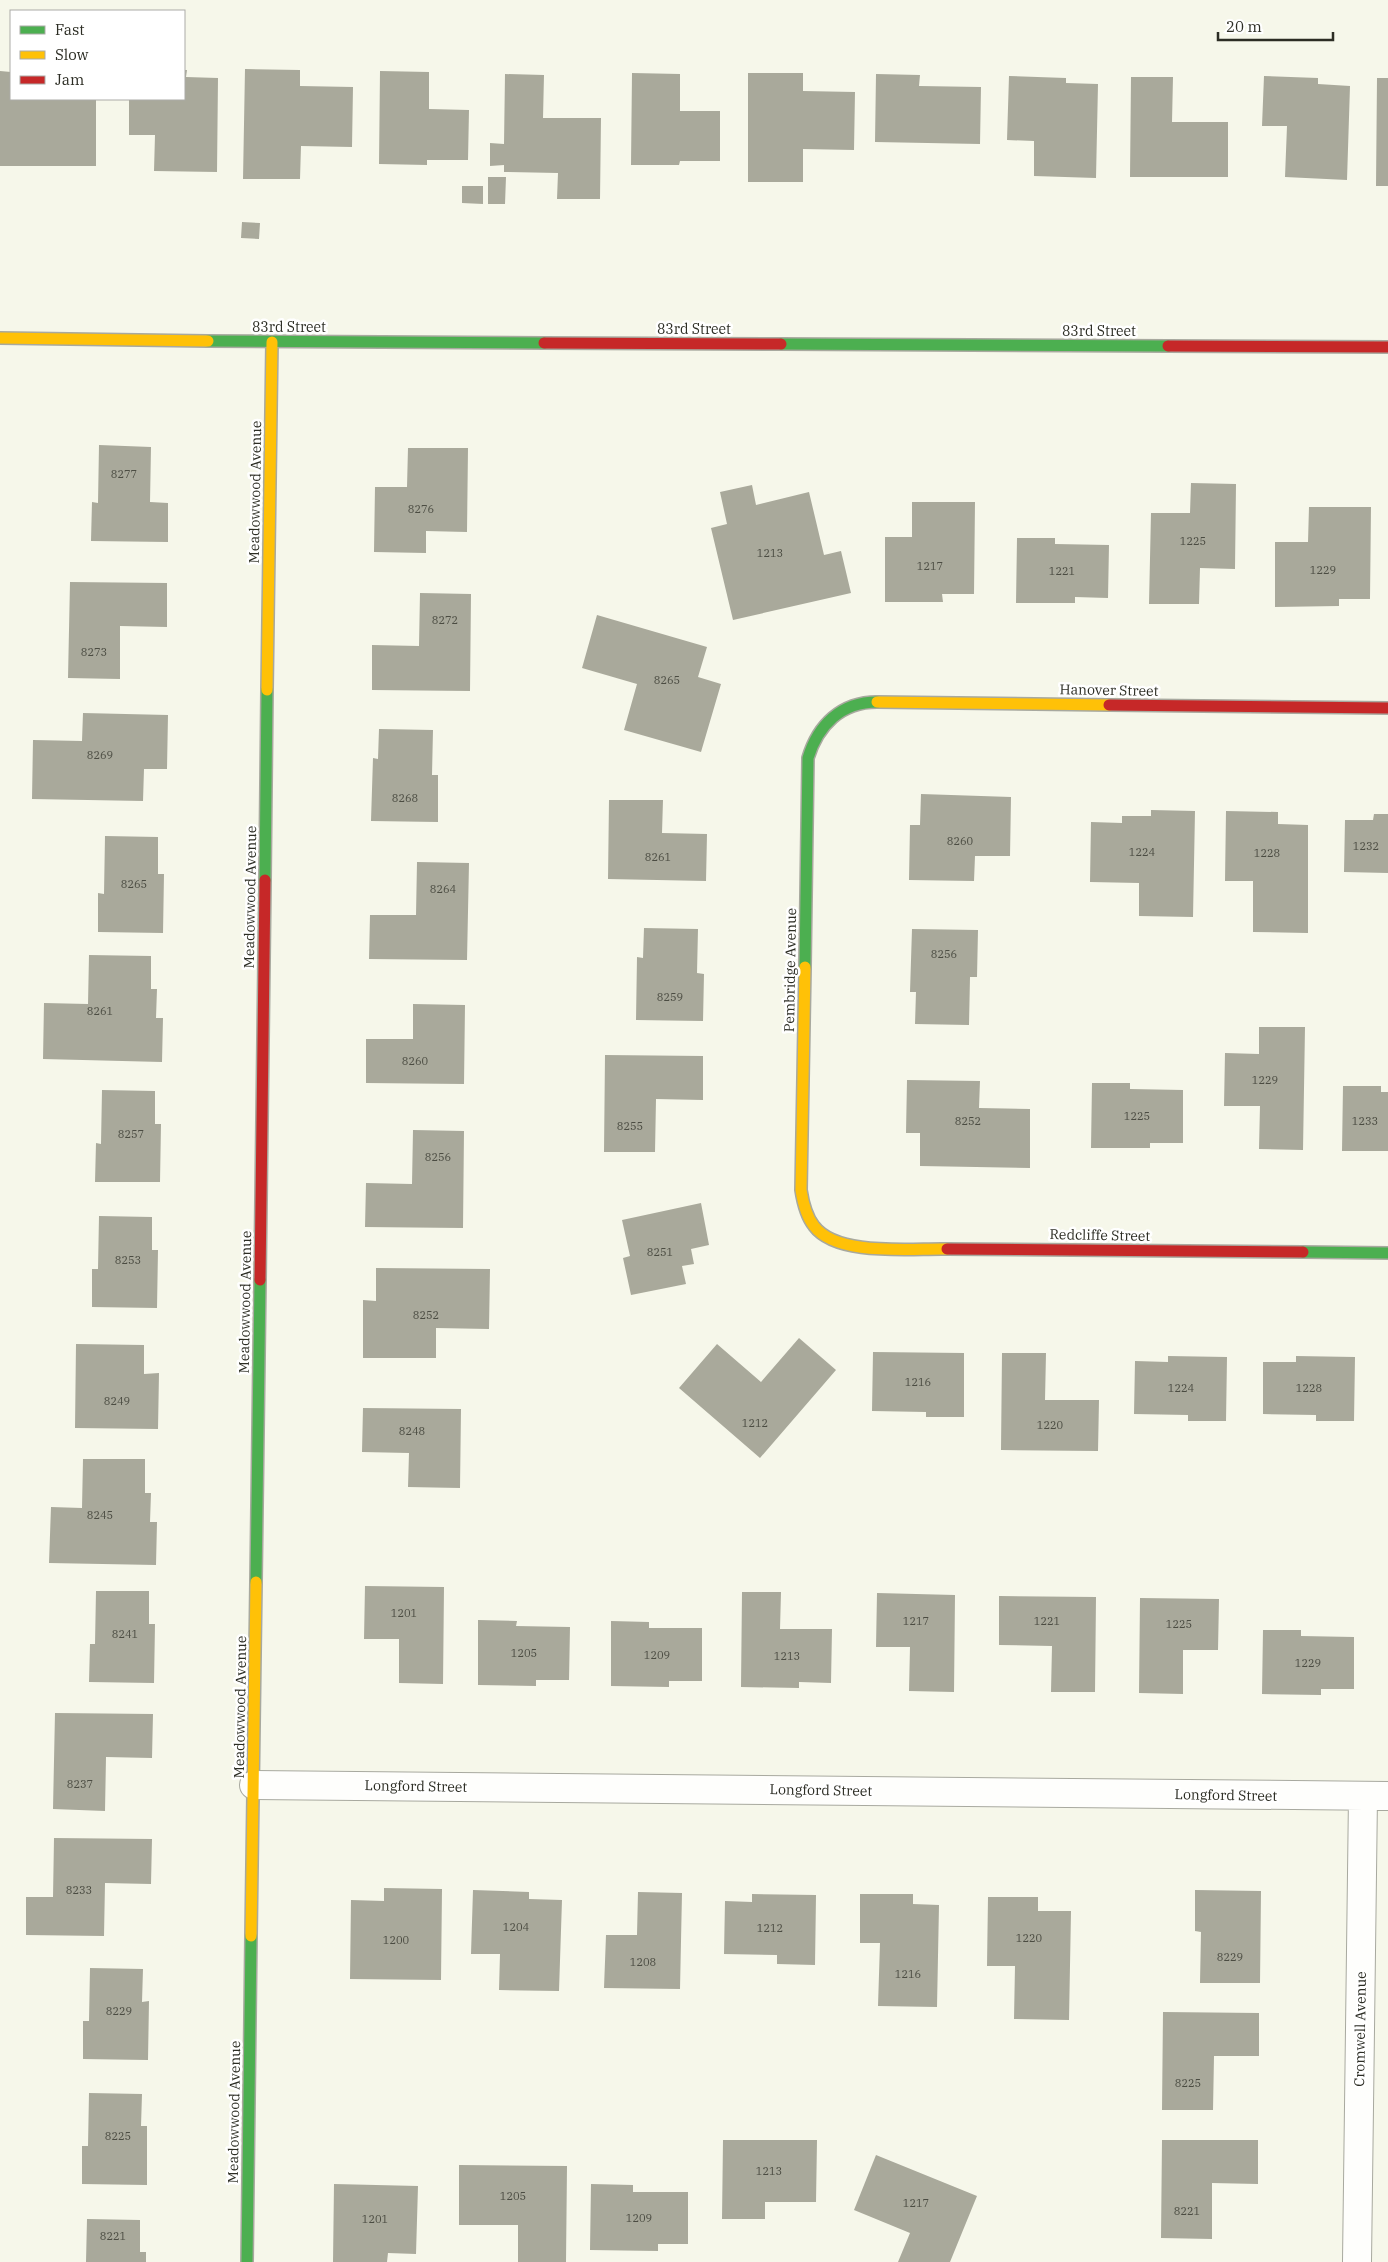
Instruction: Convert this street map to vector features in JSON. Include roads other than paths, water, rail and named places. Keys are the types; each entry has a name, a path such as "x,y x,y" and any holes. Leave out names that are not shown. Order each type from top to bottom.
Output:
{"street":[{"name":"83rd Street","path":"0,338 272,342 1388,347"},
{"name":"Meadowwood Avenue","path":"247,2262 272,342"},
{"name":"Hanover Street","path":"833,715 847,706 868,702 1388,708"},
{"name":"Pembridge Avenue","path":"815,1231 804,1211 801,1190 808,758 817,734 833,715"},
{"name":"Redcliffe Street","path":"815,1231 842,1244 868,1248 1388,1253"},
{"name":"Longford Street","path":"254,1785 1375,1796"},
{"name":"Cromwell Avenue","path":"1357,2262 1375,1796"}]}
